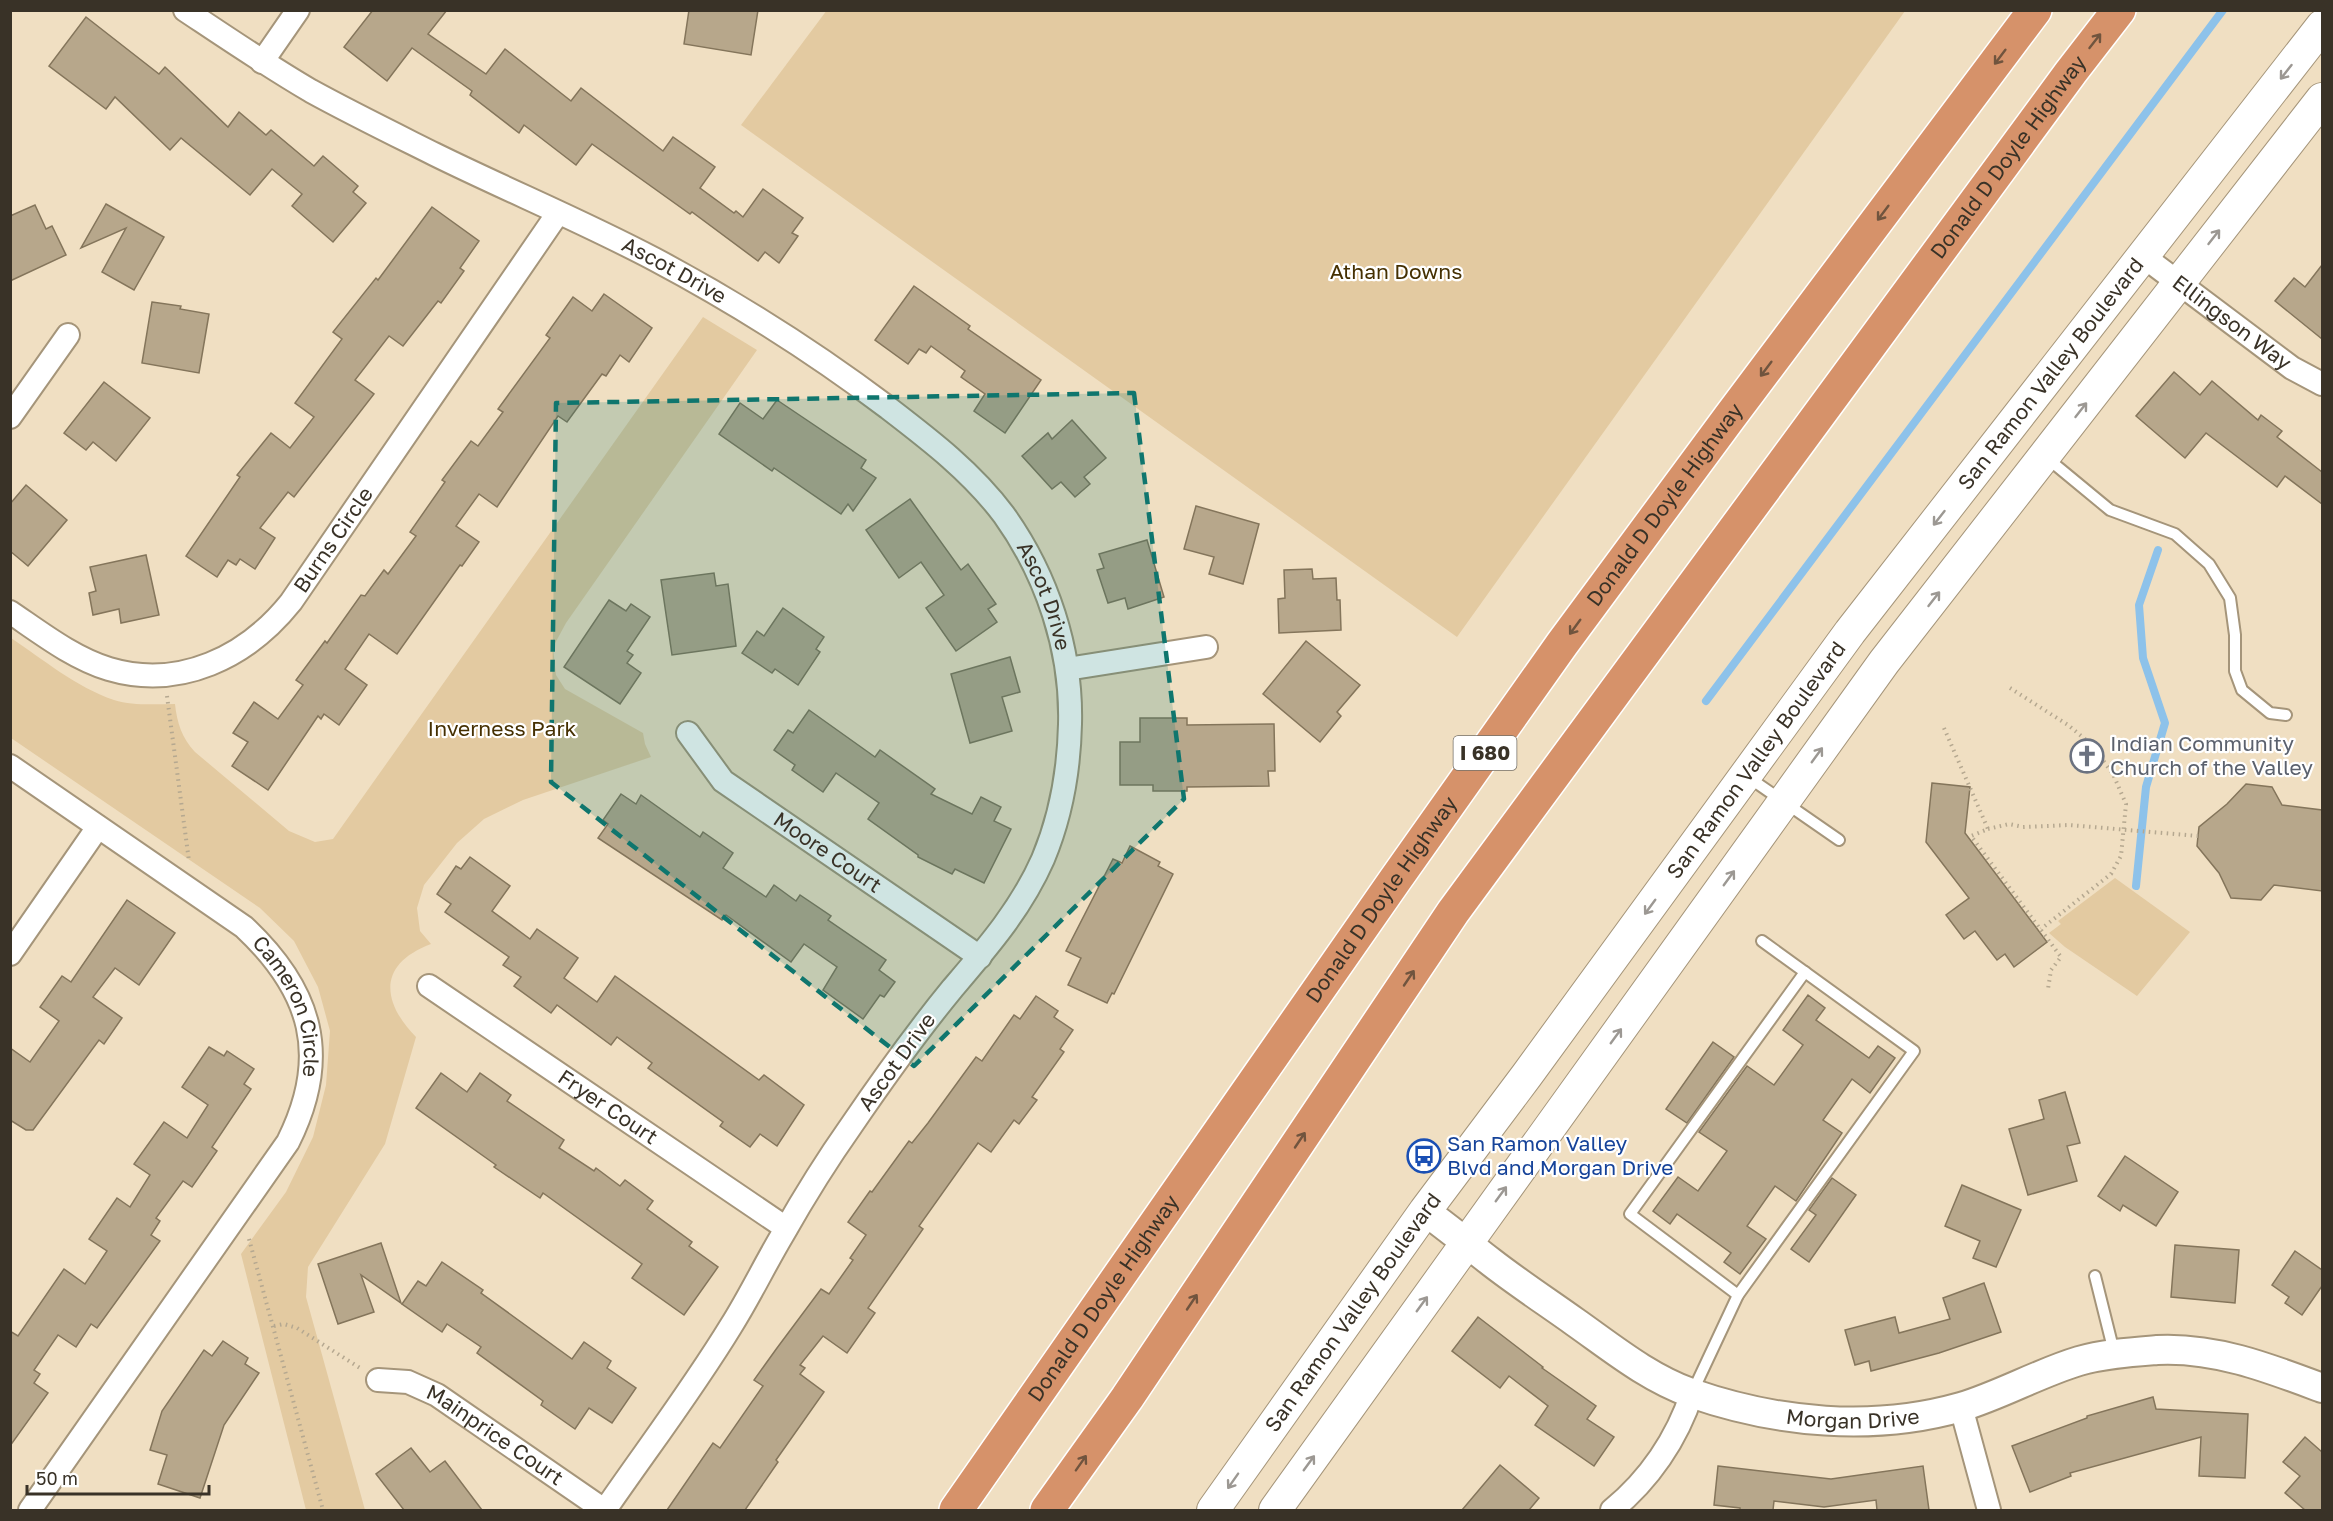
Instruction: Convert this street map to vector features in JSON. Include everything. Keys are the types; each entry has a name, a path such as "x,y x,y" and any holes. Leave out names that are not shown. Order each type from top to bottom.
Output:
{"highway":[{"name":"Donald D Doyle Highway","path":"957,1510 1562,644 2035,10"},
{"name":"Donald D Doyle Highway","path":"1047,1510 1127,1398 1454,912 2071,72 2119,10"}],"main road":[{"name":"San Ramon Valley Boulevard","path":"1213,1510 1425,1211 1874,600 2322,26"},
{"path":"1275,1510 1884,662 2322,99"}],"street":[{"name":"Ascot Drive","path":"185,10 262,62 367,121 654,260 765,323 866,391 960,464 1002,513 1025,546 1038,572 1060,636 1071,702 1068,766 1064,795 1055,824 1045,855 1031,883 1012,916 908,1046 848,1129 786,1228 731,1327 604,1510"},
{"path":"262,62 298,10"},
{"name":"Burns Circle","path":"10,612 84,659 130,674 166,674 196,669 224,659 246,646 278,618 558,213"},
{"name":"Ellingson Way","path":"2143,256 2292,368 2322,384"},
{"path":"10,417 68,335"},
{"path":"1067,669 1206,647"},
{"name":"Moore Court","path":"688,733 723,781 980,957"},
{"name":"Cameron Circle","path":"10,766 244,927 269,950 290,979 303,1011 310,1041 312,1070 300,1118 288,1142 30,1510"},
{"path":"10,954 98,827"},
{"name":"Fryer Court","path":"429,986 786,1228"},
{"name":"Morgan Drive","path":"1425,1211 1467,1241 1489,1261 1631,1363 1658,1379 1692,1393 1757,1410 1826,1421 1863,1422 1898,1418 1961,1407 2081,1360 2158,1350 2205,1352 2250,1362 2322,1388"},
{"name":"Mainprice Court","path":"378,1380 408,1382 437,1395 604,1510"},
{"path":"1612,1510 1643,1481 1662,1455 1686,1410 1692,1393"},
{"path":"1961,1407 1989,1510"}],"lane":[{"path":"2045,456 2110,510 2175,534 2209,564 2230,598 2235,635 2235,671 2242,690 2270,713 2286,715"},
{"path":"1745,775 1839,840"},
{"path":"1692,1393 1738,1294 1914,1051 1762,941"},
{"path":"1738,1294 1630,1214 1805,972"},
{"path":"2095,1276 2114,1355"}],"path":[{"path":"166,674 167,701 189,864 182,884"},
{"path":"2010,688 2080,734 2100,754 2123,793 2126,804 2121,856 2111,874 2041,929"},
{"path":"1944,728 1988,829"},
{"path":"2048,989 2051,970 2061,957 1971,836 2009,824 2023,827 2069,825 2198,836"},
{"path":"1418,1172 1424,1156"},
{"path":"241,1210 323,1510"},
{"path":"274,1326 284,1324 297,1328 378,1380"}],"highlighted area":[{"path":"1134,393 1184,799 914,1066 551,782 556,403"}],"green space":[{"name":"Athan Downs","path":"827,10 1905,11 1457,637 741,125"},
{"name":"Inverness Park","path":"703,317 757,350 566,623 553,647 556,675 565,689 643,733 651,757 523,800 484,819 457,843 424,885 417,908 420,931 431,944 414,952 401,962 390,984 391,997 396,1010 416,1037 385,1144 308,1267 306,1297 365,1510 306,1510 241,1254 286,1192 313,1137 326,1085 330,1031 318,987 294,941 260,908 11,738 11,638 100,695 129,703 175,704 181,730 195,752 289,831 315,842 333,839"},
{"path":"2115,878 2190,932 2137,996 2065,947 2049,933 2061,924 2058,921"}],"building":[{"path":"373,10 447,10 428,34 486,74 505,49 571,101 581,88 663,151 673,137 715,167 700,188 734,213 736,211 743,217 763,189 803,218 792,233 798,236 779,263 765,252 758,261 692,212 690,214 592,144 576,165 524,125 519,133 470,95 472,91 412,48 387,81 344,47"},
{"path":"689,10 758,10 751,55 684,44"},
{"path":"86,17 159,74 165,67 228,127 239,112 266,135 271,130 314,166 323,156 358,186 353,192 366,203 333,242 292,206 302,194 272,169 250,195 181,138 170,150 115,97 106,109 49,66"},
{"path":"106,204 164,237 134,290 102,272 126,228 81,248"},
{"path":"35,205 46,229 52,226 66,255 10,281 10,216"},
{"path":"432,207 479,241 460,268 464,271 441,303 438,301 403,346 389,336 355,380 374,394 294,497 288,492 260,528 275,538 255,569 240,559 236,565 228,560 217,577 186,556 240,477 237,475 271,433 290,448 314,417 295,403 342,339 333,332 376,278 378,280"},
{"path":"2322,265 2322,339 2275,301 2294,278 2305,287"},
{"path":"914,286 970,326 968,329 1041,380 1005,433 974,411 985,394 961,377 965,371 931,346 926,353 919,349 908,364 875,340"},
{"path":"604,294 652,328 629,362 620,355 606,376 602,374 567,422 558,416 497,507 479,494 456,526 479,542 397,654 369,634 345,669 367,685 339,725 324,714 321,719 318,716 268,790 232,766 248,742 233,733 254,702 278,719 303,685 296,680 325,641 327,643 361,595 365,596 384,570 388,574 416,536 410,532 445,482 442,480 471,441 478,446 503,412 498,409 550,338 546,335 573,297 592,311"},
{"path":"152,302 181,306 180,309 209,314 199,373 142,363"},
{"path":"2174,372 2200,395 2212,381 2258,420 2261,415 2282,431 2277,437 2322,472 2322,504 2285,476 2277,487 2206,433 2185,458 2136,416"},
{"path":"104,382 150,418 116,461 93,442 86,450 64,433"},
{"path":"777,400 866,460 861,468 876,478 853,511 848,504 841,514 774,468 772,471 719,434 740,403 763,419"},
{"path":"1072,420 1106,458 1084,477 1090,484 1075,497 1061,482 1052,489 1022,456 1048,433 1052,439"},
{"path":"26,485 67,520 28,566 10,551 10,504"},
{"path":"910,499 961,570 968,564 996,604 988,609 997,622 956,651 926,608 944,595 921,562 899,578 866,530"},
{"path":"1196,506 1259,524 1243,584 1209,574 1214,557 1184,549"},
{"path":"1147,540 1164,597 1128,609 1125,598 1108,603 1097,570 1104,568 1099,554"},
{"path":"146,555 159,615 121,623 119,609 93,615 89,593 96,591 90,567"},
{"path":"1312,569 1313,579 1336,578 1337,600 1340,600 1341,630 1279,633 1278,599 1285,598 1284,570"},
{"path":"714,573 716,586 728,584 736,646 672,655 661,580"},
{"path":"609,600 626,611 631,604 650,617 627,651 633,655 627,663 641,673 620,704 564,667"},
{"path":"783,608 824,637 816,649 820,652 798,685 775,669 772,673 742,653 757,631 764,636"},
{"path":"1306,641 1360,685 1337,712 1341,716 1320,742 1263,694"},
{"path":"1010,657 1020,692 1002,697 1012,731 970,743 951,674"},
{"path":"809,710 875,757 880,750 935,789 931,794 972,814 981,797 1001,807 994,821 1011,829 984,883 955,869 952,874 918,857 868,819 879,803 836,773 823,792 792,770 795,765 774,750 788,730 793,733"},
{"path":"1140,718 1187,718 1187,725 1274,724 1275,771 1268,771 1269,786 1187,787 1187,791 1153,791 1153,785 1120,785 1120,742 1140,742"},
{"path":"1932,783 1970,787 1965,833 2047,942 2014,967 2005,954 1997,960 1975,931 1964,939 1946,915 1969,898 1926,842"},
{"path":"2246,784 2272,787 2282,805 2322,810 2322,891 2274,885 2261,900 2231,898 2219,873 2197,846 2199,827 2227,804"},
{"path":"621,794 636,804 641,795 700,837 703,832 733,853 723,868 766,897 774,885 796,901 800,895 831,916 828,920 886,960 879,970 895,982 884,997 880,995 863,1019 823,990 837,967 804,944 791,962 726,915 722,920 598,838 608,824 603,820"},
{"path":"1130,846 1160,862 1158,866 1173,874 1114,994 1112,993 1107,1003 1068,985 1081,958 1066,951 1113,859 1122,863"},
{"path":"470,857 510,886 492,911 530,939 537,929 578,958 564,978 597,1002 615,976 759,1080 764,1075 804,1105 777,1146 760,1134 750,1147 720,1126 723,1122 648,1068 652,1063 617,1037 611,1045 557,1005 551,1013 514,986 521,977 503,965 509,957 445,912 451,904 437,894 456,866 461,869"},
{"path":"127,900 175,933 139,985 115,968 93,997 122,1018 104,1044 99,1040 33,1130 26,1130 10,1120 10,1048 30,1062 59,1021 40,1007 62,976 71,982"},
{"path":"1808,995 1825,1008 1816,1020 1869,1058 1878,1046 1895,1058 1870,1093 1852,1079 1823,1120 1842,1133 1796,1201 1775,1186 1747,1226 1766,1239 1740,1274 1724,1262 1731,1253 1677,1214 1670,1224 1653,1211 1678,1177 1698,1191 1727,1151 1699,1132 1747,1066 1774,1085 1803,1045 1783,1030"},
{"path":"1036,996 1058,1011 1054,1017 1073,1030 1060,1049 1064,1052 1032,1097 1037,1100 1019,1124 1014,1120 991,1152 978,1143 919,1226 923,1229 868,1308 875,1313 847,1353 823,1336 800,1365 805,1368 800,1374 824,1392 776,1460 778,1462 745,1510 667,1510 713,1443 720,1448 763,1386 754,1380 777,1348 821,1289 829,1294 853,1260 850,1258 866,1235 848,1222 870,1191 872,1192 909,1141 912,1143 928,1123 976,1057 982,1061 1014,1015 1020,1019"},
{"path":"1713,1042 1734,1057 1687,1123 1666,1109"},
{"path":"209,1047 224,1056 227,1051 254,1069 244,1084 251,1089 212,1147 217,1151 192,1187 183,1181 156,1218 160,1221 151,1235 160,1241 97,1328 91,1324 76,1347 58,1335 34,1370 40,1374 34,1383 48,1393 10,1446 10,1331 18,1336 64,1269 85,1284 107,1251 89,1239 117,1198 130,1207 150,1175 134,1164 164,1122 187,1138 208,1105 182,1087"},
{"path":"441,1073 467,1092 480,1073 511,1095 507,1101 564,1140 559,1148 594,1171 596,1168 620,1186 625,1180 653,1201 647,1209 692,1242 689,1246 718,1267 684,1315 632,1278 642,1264 543,1193 540,1198 494,1167 496,1165 416,1108"},
{"path":"2065,1092 2080,1143 2067,1146 2077,1181 2028,1195 2009,1129 2044,1119 2039,1100"},
{"path":"2125,1156 2178,1192 2156,1226 2123,1205 2120,1211 2098,1196"},
{"path":"1832,1178 1856,1195 1809,1262 1791,1249 1816,1215 1809,1210"},
{"path":"1962,1185 2021,1210 1996,1267 1973,1258 1980,1241 1945,1226"},
{"path":"381,1243 401,1303 361,1275 374,1312 338,1324 318,1264"},
{"path":"2175,1245 2239,1250 2235,1303 2171,1297"},
{"path":"2295,1251 2322,1270 2322,1286 2302,1315 2285,1303 2289,1297 2272,1285"},
{"path":"442,1262 483,1290 481,1293 572,1359 584,1342 611,1361 607,1368 636,1388 612,1423 589,1408 575,1429 541,1405 543,1401 477,1353 481,1347 447,1324 442,1332 402,1304 418,1281 426,1286"},
{"path":"1984,1283 2001,1332 1939,1353 1871,1371 1869,1361 1855,1365 1845,1330 1895,1317 1899,1333 1950,1319 1943,1298"},
{"path":"1478,1317 1542,1368 1596,1406 1587,1419 1614,1437 1594,1466 1535,1425 1548,1406 1509,1376 1500,1388 1452,1351"},
{"path":"223,1341 248,1358 245,1364 259,1373 224,1425 200,1498 158,1484 167,1455 150,1450 162,1411 204,1350 212,1356"},
{"path":"2153,1397 2156,1409 2248,1414 2245,1478 2199,1476 2201,1437 2070,1473 2071,1476 2030,1492 2012,1446 2087,1418 2087,1416"},
{"path":"2305,1437 2322,1452 2322,1510 2305,1510 2285,1493 2300,1476 2283,1462"},
{"path":"411,1448 430,1472 445,1461 482,1510 404,1510 376,1474"},
{"path":"1500,1465 1539,1498 1529,1510 1462,1510"},
{"path":"1718,1466 1831,1479 1923,1466 1929,1510 1877,1510 1876,1500 1824,1507 1774,1501 1773,1510 1740,1510 1740,1508 1714,1505"}],"waterway":[{"path":"1706,701 2223,10"},
{"path":"2136,886 2146,787 2165,723 2143,658 2139,605 2158,550"}],"place":[{"name":"Indian Community Church of the Valley","path":"2087,756"},
{"name":"San Ramon Valley Blvd and Morgan Drive","path":"1424,1156"}]}
